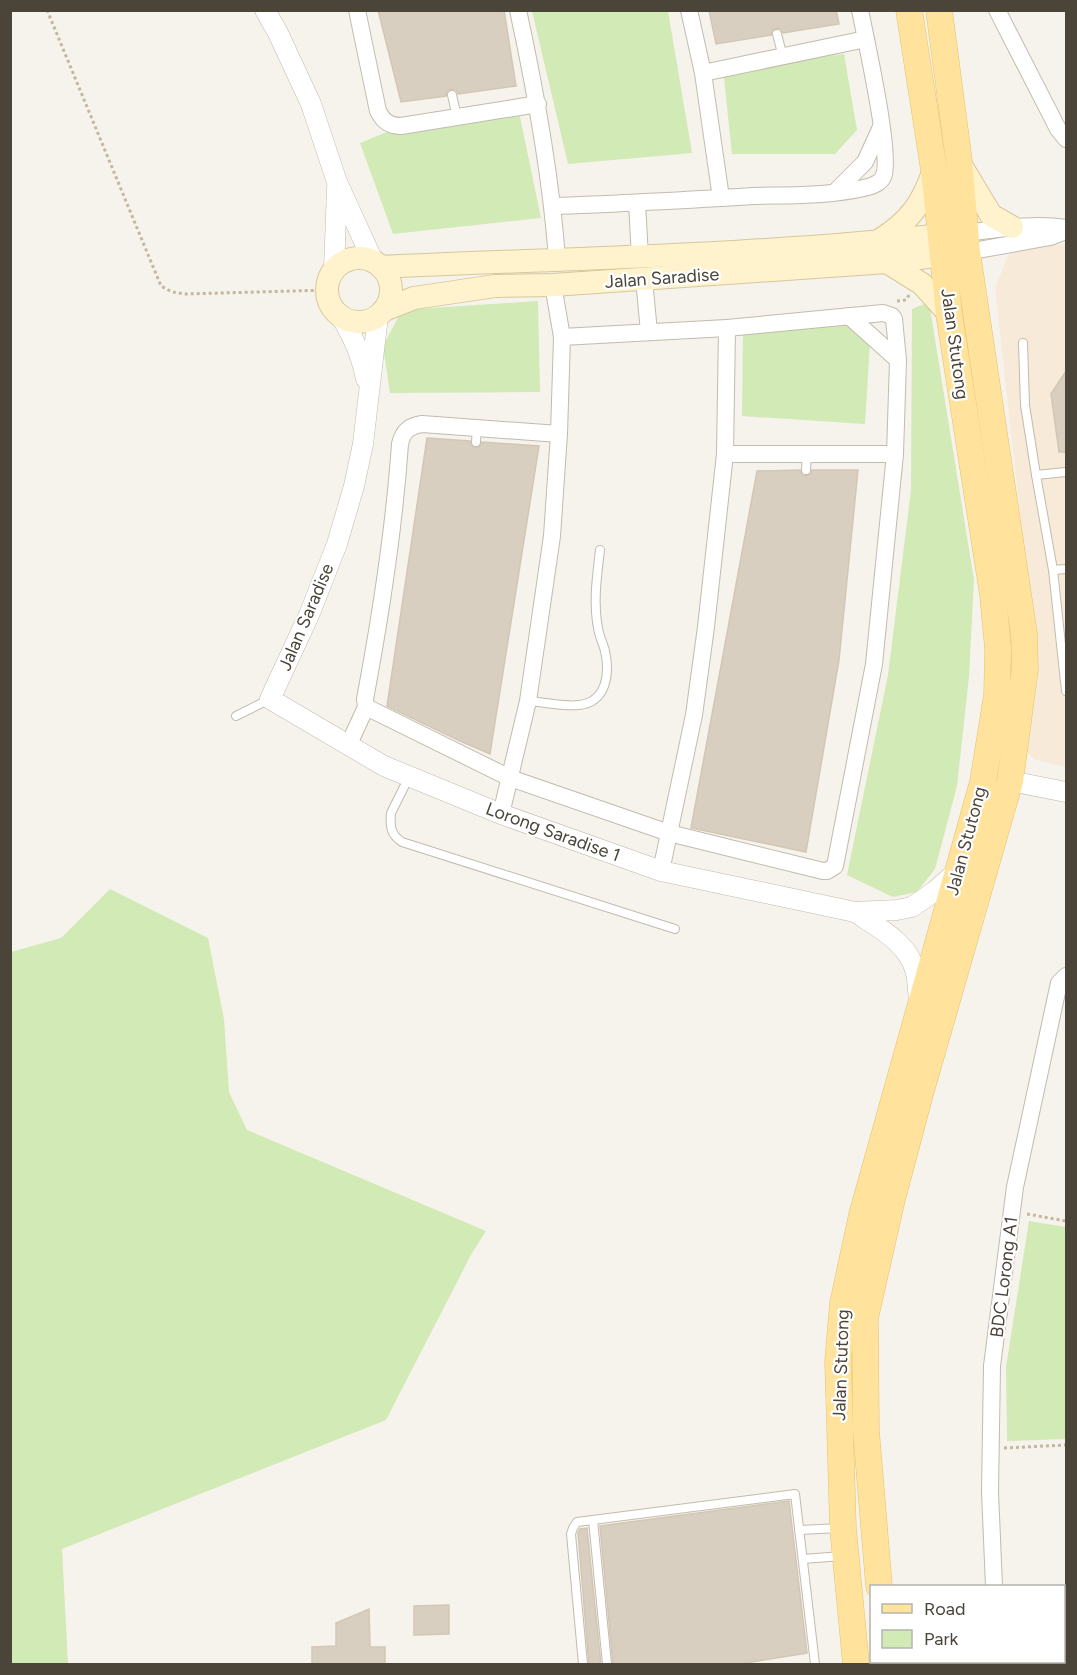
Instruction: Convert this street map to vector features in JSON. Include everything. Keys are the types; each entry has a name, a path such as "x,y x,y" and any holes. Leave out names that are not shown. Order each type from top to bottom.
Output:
{"main road":[{"name":"Jalan Stutong","path":"879,1585 866,1430 865,1318 892,1199 920,1094 1010,781 1025,669 1024,634 954,244 934,170 909,10"},
{"name":"Jalan Stutong","path":"856,1665 843,1528 838,1361 843,1302 862,1215 983,782 997,695 998,649 993,595 949,314 959,161 939,10"},
{"path":"959,161 991,215 1012,227"},
{"path":"876,243 906,222 927,190 934,170"},
{"name":"Jalan Saradise","path":"381,313 414,298 495,286 553,285 642,268 876,243 954,244"},
{"name":"Jalan Saradise","path":"377,264 557,259 642,268 887,262 954,244"},
{"path":"362,258 377,264 390,283 391,293 381,313 363,322 353,321 342,318 329,301 331,280 342,263 362,258"},
{"path":"887,262 917,281 949,314"},
{"path":"983,782 1010,781"},
{"path":"868,1665 867,1654 870,1646"}],"street":[{"path":"265,10 311,104 337,182 377,264"},
{"path":"357,10 381,118 394,126 538,104"},
{"path":"518,10 538,104 553,206 557,259"},
{"path":"689,10 703,73 721,198"},
{"path":"553,206 836,192 870,187 884,177 886,162 882,127 860,10"},
{"path":"997,10 1058,129 1066,139"},
{"path":"703,73 866,39"},
{"path":"836,192 865,162 882,127"},
{"path":"331,280 337,182"},
{"name":"Jalan Saradise","path":"637,203 642,268"},
{"path":"954,244 1012,227 1049,226 1066,230"},
{"path":"954,244 1050,237 1066,230"},
{"path":"642,268 649,332"},
{"path":"501,814 528,701 552,536 559,434 562,337 553,285"},
{"path":"368,394 381,313"},
{"path":"366,707 437,737 510,778 669,833 749,846 823,871 832,870 837,862 874,664 895,454 898,360 895,324 892,316 883,313 849,315 727,328 562,337"},
{"path":"849,315 898,360"},
{"path":"342,318 358,348 368,394"},
{"path":"661,871 694,715 725,454 727,328"},
{"name":"Jalan Saradise","path":"270,699 309,615 337,544 357,476 368,394"},
{"path":"348,746 366,707 365,699 381,614 395,514 399,444 402,436 407,429 422,424 476,434 559,434"},
{"path":"725,454 806,462 895,454"},
{"name":"Lorong Saradise 1","path":"270,699 384,766 501,814 661,871 855,912"},
{"path":"1010,781 1066,792"},
{"path":"855,912 912,907 960,869"},
{"path":"855,912 899,943 911,959 916,974 920,1006"},
{"name":"BDC Lorong A1","path":"994,1585 990,1492 992,1366 1015,1187 1059,983 1066,976"}],"lane":[{"path":"777,34 783,57"},
{"path":"452,95 457,117"},
{"path":"1023,343 1025,405 1035,475 1053,570 1066,669 1066,688"},
{"path":"1035,475 1066,472"},
{"path":"528,701 580,705 600,696 605,686 607,670 605,652 598,629 595,603 600,550"},
{"path":"1053,570 1066,569"},
{"path":"236,716 270,699"},
{"path":"409,776 391,813 390,826 394,836 402,842 675,929"},
{"path":"583,1665 571,1534 577,1522 795,1494 815,1665"},
{"path":"593,1520 607,1665"},
{"path":"799,1530 843,1528"},
{"path":"803,1558 845,1555"}],"path":[{"path":"47,10 161,286 172,292 186,294 331,280"},
{"path":"892,316 891,302 906,300 917,281"},
{"path":"1012,1212 1066,1221"},
{"path":"991,1448 1066,1445"}],"shaded area":[{"path":"1066,244 1066,767 1036,760 1022,748 1038,677 995,288 1011,249"}],"green space":[{"path":"532,11 668,11 692,153 568,164"},
{"path":"844,54 857,130 835,154 732,154 723,69"},
{"path":"519,112 541,218 393,234 360,143 392,130"},
{"path":"538,301 540,392 390,393 383,346 402,310"},
{"path":"929,302 974,580 969,676 957,786 935,869 917,892 893,897 847,875 888,675 911,490 912,309"},
{"path":"848,322 870,343 865,424 742,416 743,326"},
{"path":"110,889 208,938 224,1019 229,1092 247,1130 486,1231 472,1253 386,1420 62,1549 68,1664 11,1664 11,952 61,938"},
{"path":"1029,1221 1066,1227 1066,1439 1007,1441 1006,1367"}],"building":[{"path":"378,10 504,10 516,86 458,94 456,90 451,89 447,91 446,96 401,102"},
{"path":"709,10 836,10 839,24 783,33 781,29 776,28 772,30 771,35 716,44"},
{"path":"1066,371 1066,452 1059,452 1051,394"},
{"path":"427,438 470,441 475,448 479,447 482,442 539,446 490,754 387,706"},
{"path":"800,470 802,475 806,476 811,474 812,470 858,470 839,660 806,852 691,828 757,471"},
{"path":"789,1501 807,1653 733,1665 613,1665 600,1526"},
{"path":"587,1528 601,1665 589,1665 578,1533 580,1529"},
{"path":"449,1605 449,1634 414,1635 414,1606"},
{"path":"369,1609 370,1647 385,1647 385,1665 312,1665 312,1647 336,1646 336,1623"}]}
